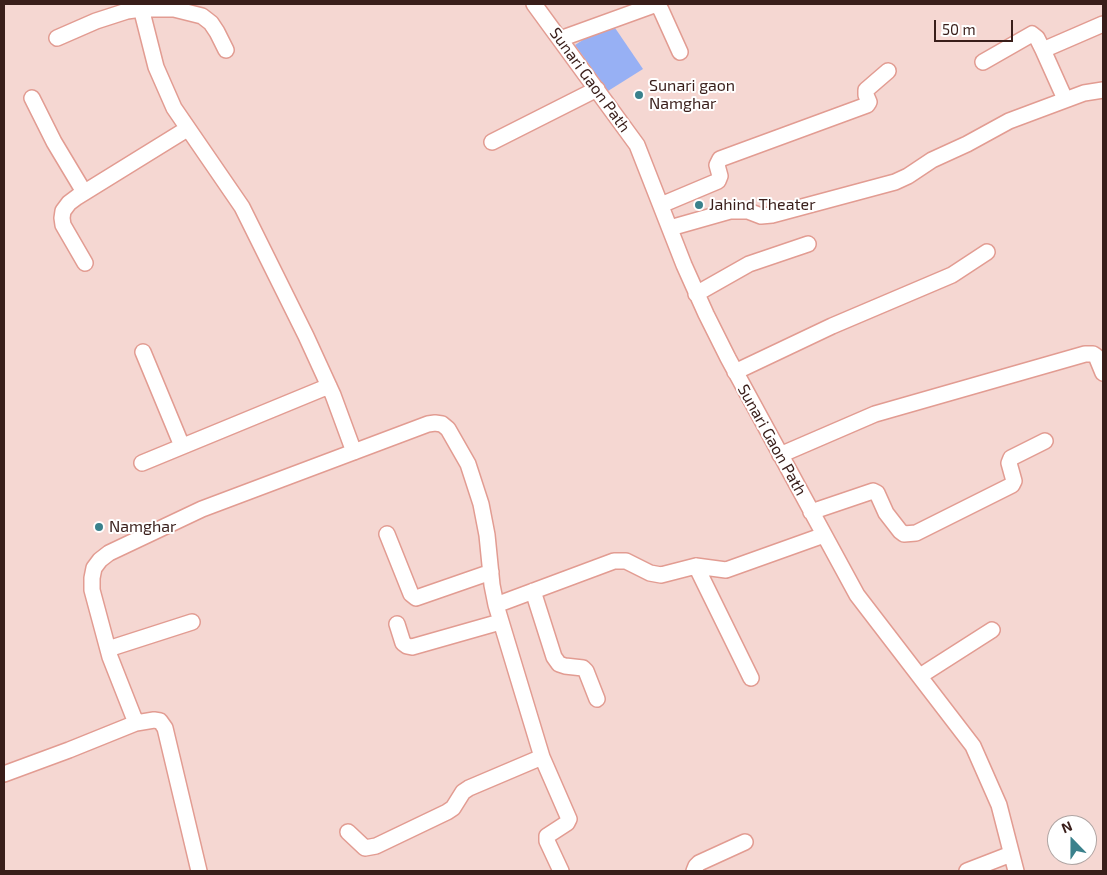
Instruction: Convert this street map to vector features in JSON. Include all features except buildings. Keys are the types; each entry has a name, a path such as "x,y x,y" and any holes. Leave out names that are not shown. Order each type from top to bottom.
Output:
{"street":[{"name":"Sunari Gaon Path","path":"534,4 637,145 696,294 780,456 864,606 962,731 980,761 999,805 1016,871"},
{"path":"560,39 654,5 658,6 661,10 680,52"},
{"path":"140,6 156,67 174,108 242,207 329,386 354,452"},
{"path":"57,38 112,15 140,6 174,9 202,16 211,23 226,50"},
{"path":"1043,50 1103,24"},
{"path":"983,62 1028,35 1035,35 1065,99"},
{"path":"661,205 718,181 720,176 717,165 720,159 867,105 869,102 866,90 888,70"},
{"path":"492,142 597,89"},
{"path":"670,228 730,210 748,211 761,216 772,215 895,182 932,160 967,144 1009,121 1084,93 1102,94"},
{"path":"32,98 54,142 84,192"},
{"path":"85,263 66,233 62,218 63,211 69,203 187,129"},
{"path":"696,294 749,264 808,244"},
{"path":"735,372 860,313 952,275 987,252"},
{"path":"143,352 182,446"},
{"path":"780,456 874,414 1085,354 1096,356 1103,373"},
{"path":"142,463 329,386"},
{"path":"136,723 119,685 92,590 94,568 109,553 202,509 435,423 442,424 448,429 468,464 481,504 488,535 491,572 500,622 542,757 569,819 567,823 546,836 561,871"},
{"path":"811,512 873,490 877,493 886,513 900,531 904,534 916,533 1012,485 1014,481 1009,460 1045,441"},
{"path":"387,534 411,594 416,598 491,572"},
{"path":"496,604 614,561 626,561 645,571 661,575 696,566 719,570 734,568 824,535"},
{"path":"696,566 751,678"},
{"path":"533,591 554,658 559,664 586,671 597,698"},
{"path":"108,649 192,622"},
{"path":"397,624 403,643 412,647 500,622"},
{"path":"920,676 992,630"},
{"path":"4,774 136,723 160,721 165,728 199,871"},
{"path":"348,832 365,848 376,846 447,812 453,808 463,792 468,788 542,757"},
{"path":"694,871 699,863 745,842"},
{"path":"967,871 1011,854"}],"water":[{"path":"611,22 643,69 608,91 575,45"}],"place":[{"name":"Sunari gaon Namghar","path":"639,95"},
{"name":"Jahind Theater","path":"699,205"},
{"name":"Namghar","path":"99,527"}]}
